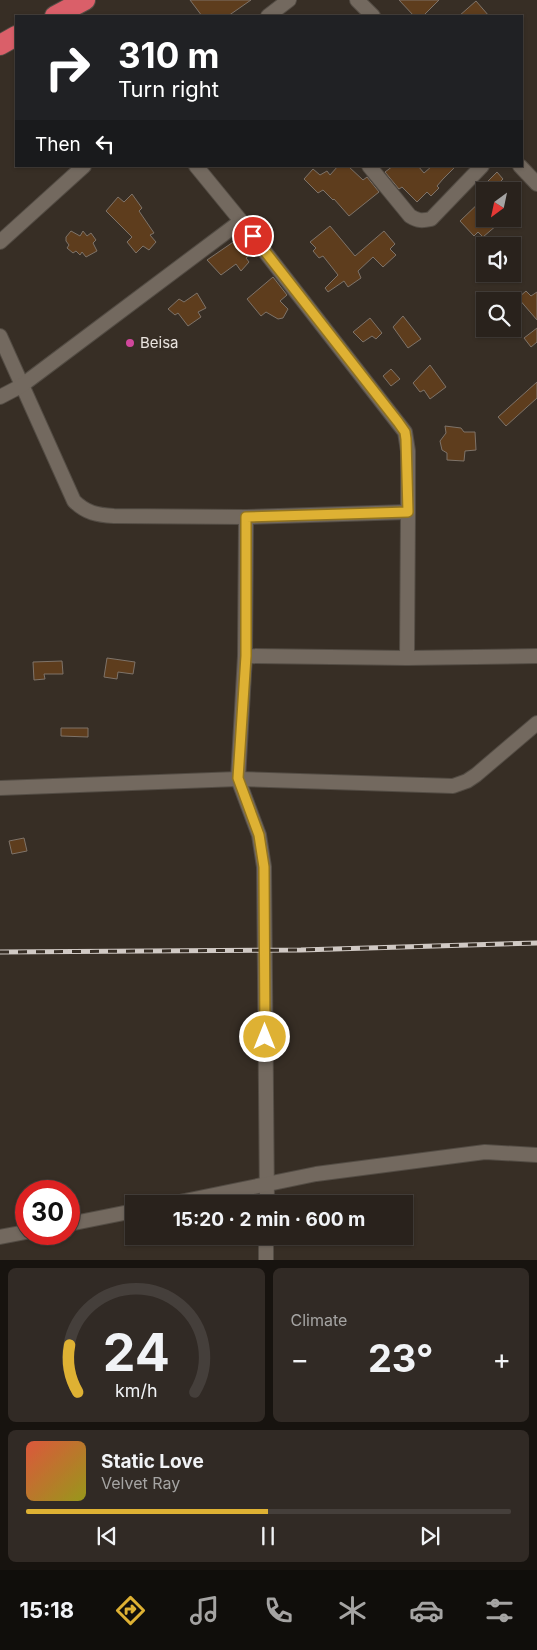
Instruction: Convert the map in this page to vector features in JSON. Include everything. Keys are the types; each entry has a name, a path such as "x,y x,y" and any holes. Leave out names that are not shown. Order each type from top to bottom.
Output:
{"highway":[{"path":"57,15 86,0"},
{"path":"0,45 15,37"}],"street":[{"path":"269,15 289,0"},
{"path":"357,0 372,15"},
{"path":"0,242 83,167"},
{"path":"197,167 405,432 408,452 407,658"},
{"path":"369,167 410,216 423,221 431,219 481,167"},
{"path":"521,167 537,184"},
{"path":"0,397 22,386 241,221"},
{"path":"0,336 74,501 82,509 98,515 246,517 408,512"},
{"path":"246,517 246,656 238,778 259,835 264,867 267,1195"},
{"path":"246,656 407,658 537,656"},
{"path":"0,788 238,778 453,786 467,781 476,775 537,723"},
{"path":"214,1195 316,1174 485,1152 537,1155"},
{"path":"80,1222 125,1213"},
{"path":"0,1237 15,1234"},
{"path":"266,1245 266,1260"}],"building":[{"path":"190,0 251,0 229,15 201,15"},
{"path":"399,0 439,0 424,15 413,15"},
{"path":"476,1 488,15 460,15"},
{"path":"337,167 349,167 363,180 367,177 379,192 349,216 334,199 323,190 318,193 304,179 313,169 320,175 327,171 330,175"},
{"path":"392,167 419,167 424,173 431,167 455,167 437,186 439,188 431,196 427,192 417,202 402,187 399,189 385,172"},
{"path":"497,172 503,179 500,182 487,182"},
{"path":"132,194 142,208 139,211 154,233 150,235 156,242 149,250 143,246 136,253 127,242 132,237 106,211 118,197 124,202"},
{"path":"476,206 476,228 494,228 483,237 478,232 474,236 460,221"},
{"path":"330,226 355,256 384,231 395,244 390,249 396,255 383,267 373,257 358,271 361,278 348,287 344,281 328,292 325,288 338,275 323,256 319,258 313,251 316,248 310,242"},
{"path":"71,231 80,236 83,231 87,236 91,233 96,240 93,243 97,251 86,257 82,252 80,255 76,251 73,253 67,248 69,245 66,241 66,237"},
{"path":"242,236 252,253 246,258 249,262 241,271 236,264 221,275 207,260"},
{"path":"273,277 287,295 280,301 288,309 283,318 278,319 266,312 261,316 247,299"},
{"path":"526,291 531,296 537,292 537,320 521,301 521,295"},
{"path":"197,293 206,308 198,312 201,317 188,326 178,313 175,315 168,309 179,299 184,302"},
{"path":"403,316 421,339 408,348 393,327"},
{"path":"370,318 382,333 376,339 372,336 363,342 353,332"},
{"path":"537,328 537,342 531,347 524,338"},
{"path":"430,365 446,387 430,399 424,390 420,392 413,383"},
{"path":"391,369 400,379 391,386 383,376"},
{"path":"537,382 537,398 506,426 498,417"},
{"path":"445,426 461,428 464,432 475,432 476,450 465,451 464,461 447,460 447,453 442,450 440,441 446,433"},
{"path":"107,658 135,662 133,674 118,672 117,679 104,677"},
{"path":"62,661 63,674 44,674 45,679 34,680 33,662"},
{"path":"61,728 88,728 88,737 61,736"},
{"path":"24,838 27,851 12,854 9,841"}],"railway":[{"path":"0,952 301,950 537,943"}],"place":[{"name":"Beisa","path":"130,343"}],"route":[{"path":"253,236 398,422 405,432 408,452 408,512 246,517 246,656 238,778 259,835 263,854 265,1037"}]}
